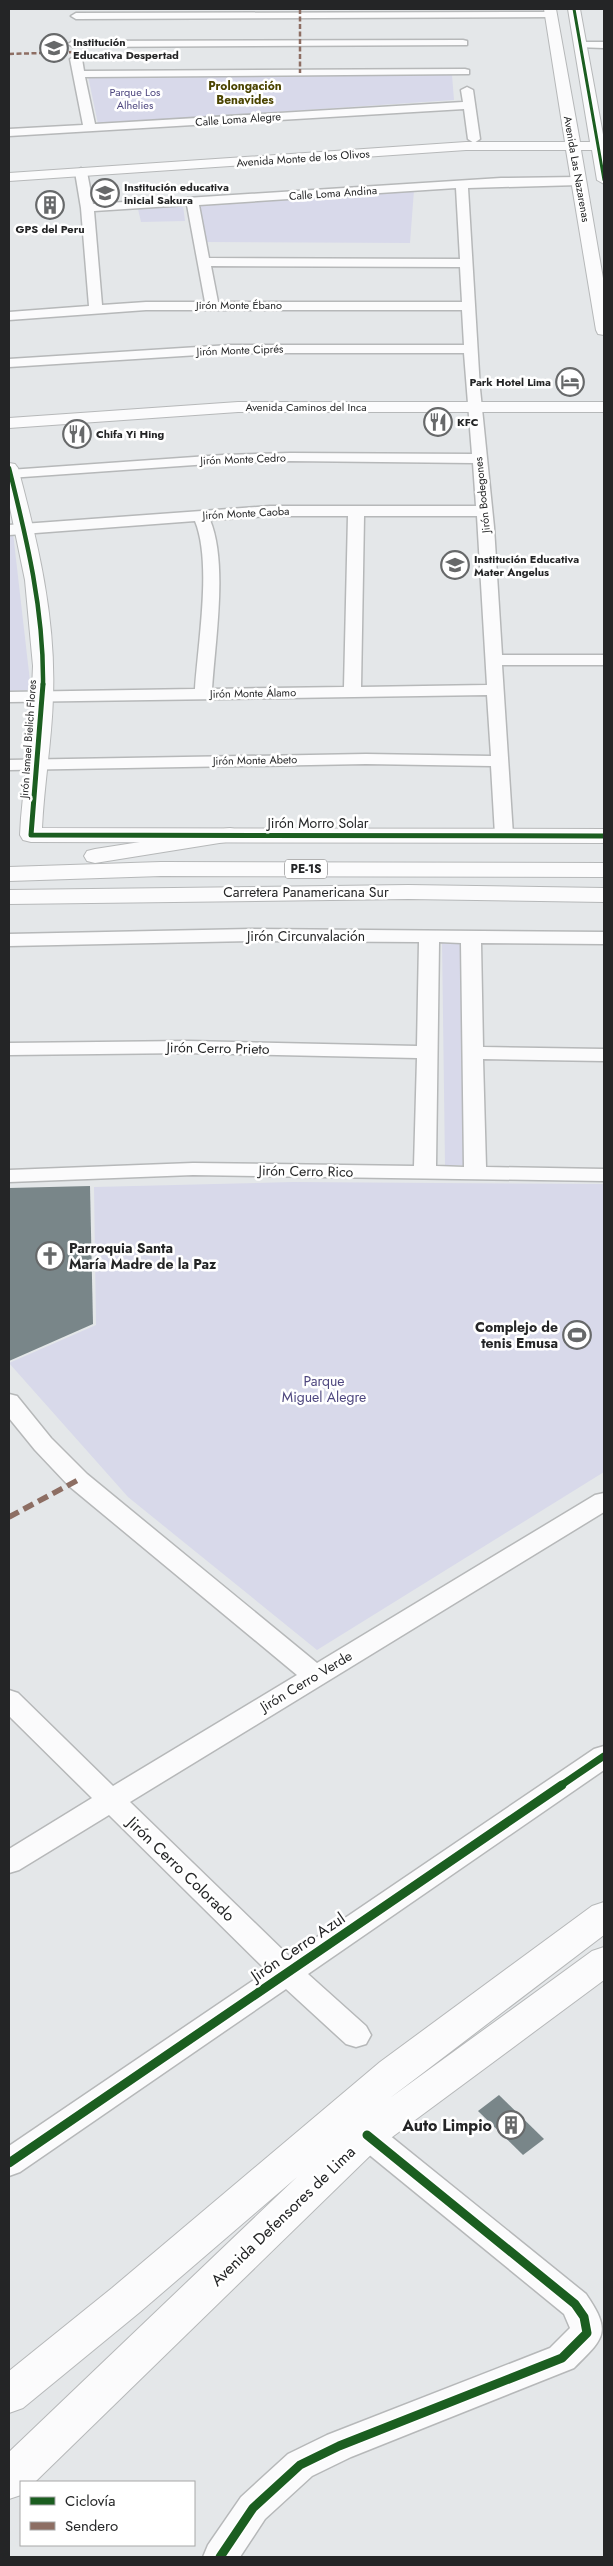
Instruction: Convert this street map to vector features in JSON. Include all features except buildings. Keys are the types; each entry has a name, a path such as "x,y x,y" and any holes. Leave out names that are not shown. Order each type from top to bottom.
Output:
{"main road":[{"name":"Avenida Las Nazarenas","path":"574,9 604,180"},
{"name":"Avenida Las Nazarenas","path":"550,12 604,330"},
{"name":"Avenida Monte de los Olivos","path":"9,168 474,138 572,142"},
{"name":"Avenida Monte de los Olivos","path":"9,177 466,146 597,142"},
{"name":"Avenida Caminos del Inca","path":"9,411 235,396 474,401 604,407"},
{"name":"Avenida Caminos del Inca","path":"9,423 238,407 604,396"},
{"name":"Jirón Ismael Bielich Flores","path":"9,472 17,530 41,612 43,696 31,836"},
{"name":"Jirón Morro Solar","path":"31,836 604,836"},
{"path":"9,866 157,848 230,836"},
{"name":"Carretera Panamericana Sur","path":"9,874 191,869 604,870"},
{"name":"Carretera Panamericana Sur","path":"9,897 408,892 600,895"},
{"path":"9,2395 126,2300 393,2073 604,1916"},
{"name":"Avenida Defensores de Lima","path":"9,2480 177,2316 368,2135 604,1960"}],"street":[{"path":"80,74 463,43 550,12"},
{"path":"75,26 463,43"},
{"path":"75,26 463,43"},
{"path":"75,26 80,74 90,129"},
{"path":"463,43 468,105 474,138"},
{"path":"580,45 604,45"},
{"name":"Calle Loma Alegre","path":"9,133 468,105"},
{"path":"81,172 88,208 96,309"},
{"name":"Calle Loma Andina","path":"88,208 462,185 579,181"},
{"name":"Jirón Bodegones","path":"462,185 474,401 495,660 504,836"},
{"path":"192,201 212,305"},
{"path":"204,262 467,263"},
{"name":"Jirón Monte Ébano","path":"9,316 96,309 212,305 469,306"},
{"name":"Jirón Monte Ciprés","path":"9,363 230,349 471,349"},
{"name":"Jirón Monte Cedro","path":"9,472 223,459 290,457 479,459"},
{"path":"352,692 356,510"},
{"name":"Jirón Monte Caoba","path":"17,530 200,515 356,510 484,511"},
{"path":"200,515 209,536 212,563 202,694"},
{"path":"495,660 604,660"},
{"name":"Jirón Monte Álamo","path":"9,697 496,690"},
{"name":"Jirón Monte Abeto","path":"9,765 366,759 500,761"},
{"name":"Jirón Circunvalación","path":"9,940 251,935 604,938"},
{"path":"424,1172 429,937"},
{"path":"471,937 475,1173"},
{"name":"Jirón Cerro Prieto","path":"9,1049 188,1047 427,1052"},
{"path":"472,1054 604,1055"},
{"name":"Jirón Cerro Rico","path":"9,1176 192,1169 604,1174"},
{"path":"9,1402 43,1444 78,1480 316,1676"},
{"name":"Jirón Cerro Verde","path":"9,1862 604,1501"},
{"name":"Jirón Cerro Colorado","path":"9,1700 286,1972 356,2035"},
{"name":"Jirón Cerro Azul","path":"9,2163 604,1756"},
{"path":"220,2557 253,2508 300,2465 338,2446 562,2358 587,2333 584,2317 575,2304 368,2135"}],"green space":[{"name":"Parque Los Alhelies","path":"452,75 454,100 98,124 88,76"},
{"path":"414,190 410,243 206,242 198,203"},
{"path":"183,205 185,221 141,222 138,209"},
{"path":"9,533 13,533 31,690 9,691"},
{"path":"442,941 461,942 467,1165 445,1165"},
{"name":"Parque Miguel Alegre","path":"293,1182 604,1184 604,1472 317,1650 128,1497 9,1363 96,1325 94,1187"}],"marked path":[{"path":"300,9 300,73"},
{"path":"9,54 75,52"},
{"path":"9,1517 78,1480"}],"cycle path":[{"path":"574,9 604,180"},
{"path":"9,468 35,580 42,637 43,696 31,835 604,836"},
{"path":"9,2163 604,1756"},
{"path":"220,2557 253,2508 300,2465 339,2446 562,2358 587,2333 584,2317 575,2304 367,2135"}],"place":[{"name":"Institución Educativa Despertad","path":"54,48"},
{"name":"Institución educativa inicial Sakura","path":"105,193"},
{"name":"GPS del Peru","path":"50,205"},
{"name":"Park Hotel Lima","path":"570,382"},
{"name":"KFC","path":"438,422"},
{"name":"Chifa Yi Hing","path":"77,434"},
{"name":"Institución Educativa Mater Angelus","path":"455,565"},
{"name":"Parroquia Santa María Madre de la Paz","path":"50,1256"},
{"name":"Complejo de tenis Emusa","path":"577,1335"},
{"name":"Auto Limpio","path":"511,2125"}],"district":[{"name":"Prolongación Benavides","path":"245,93"}]}
